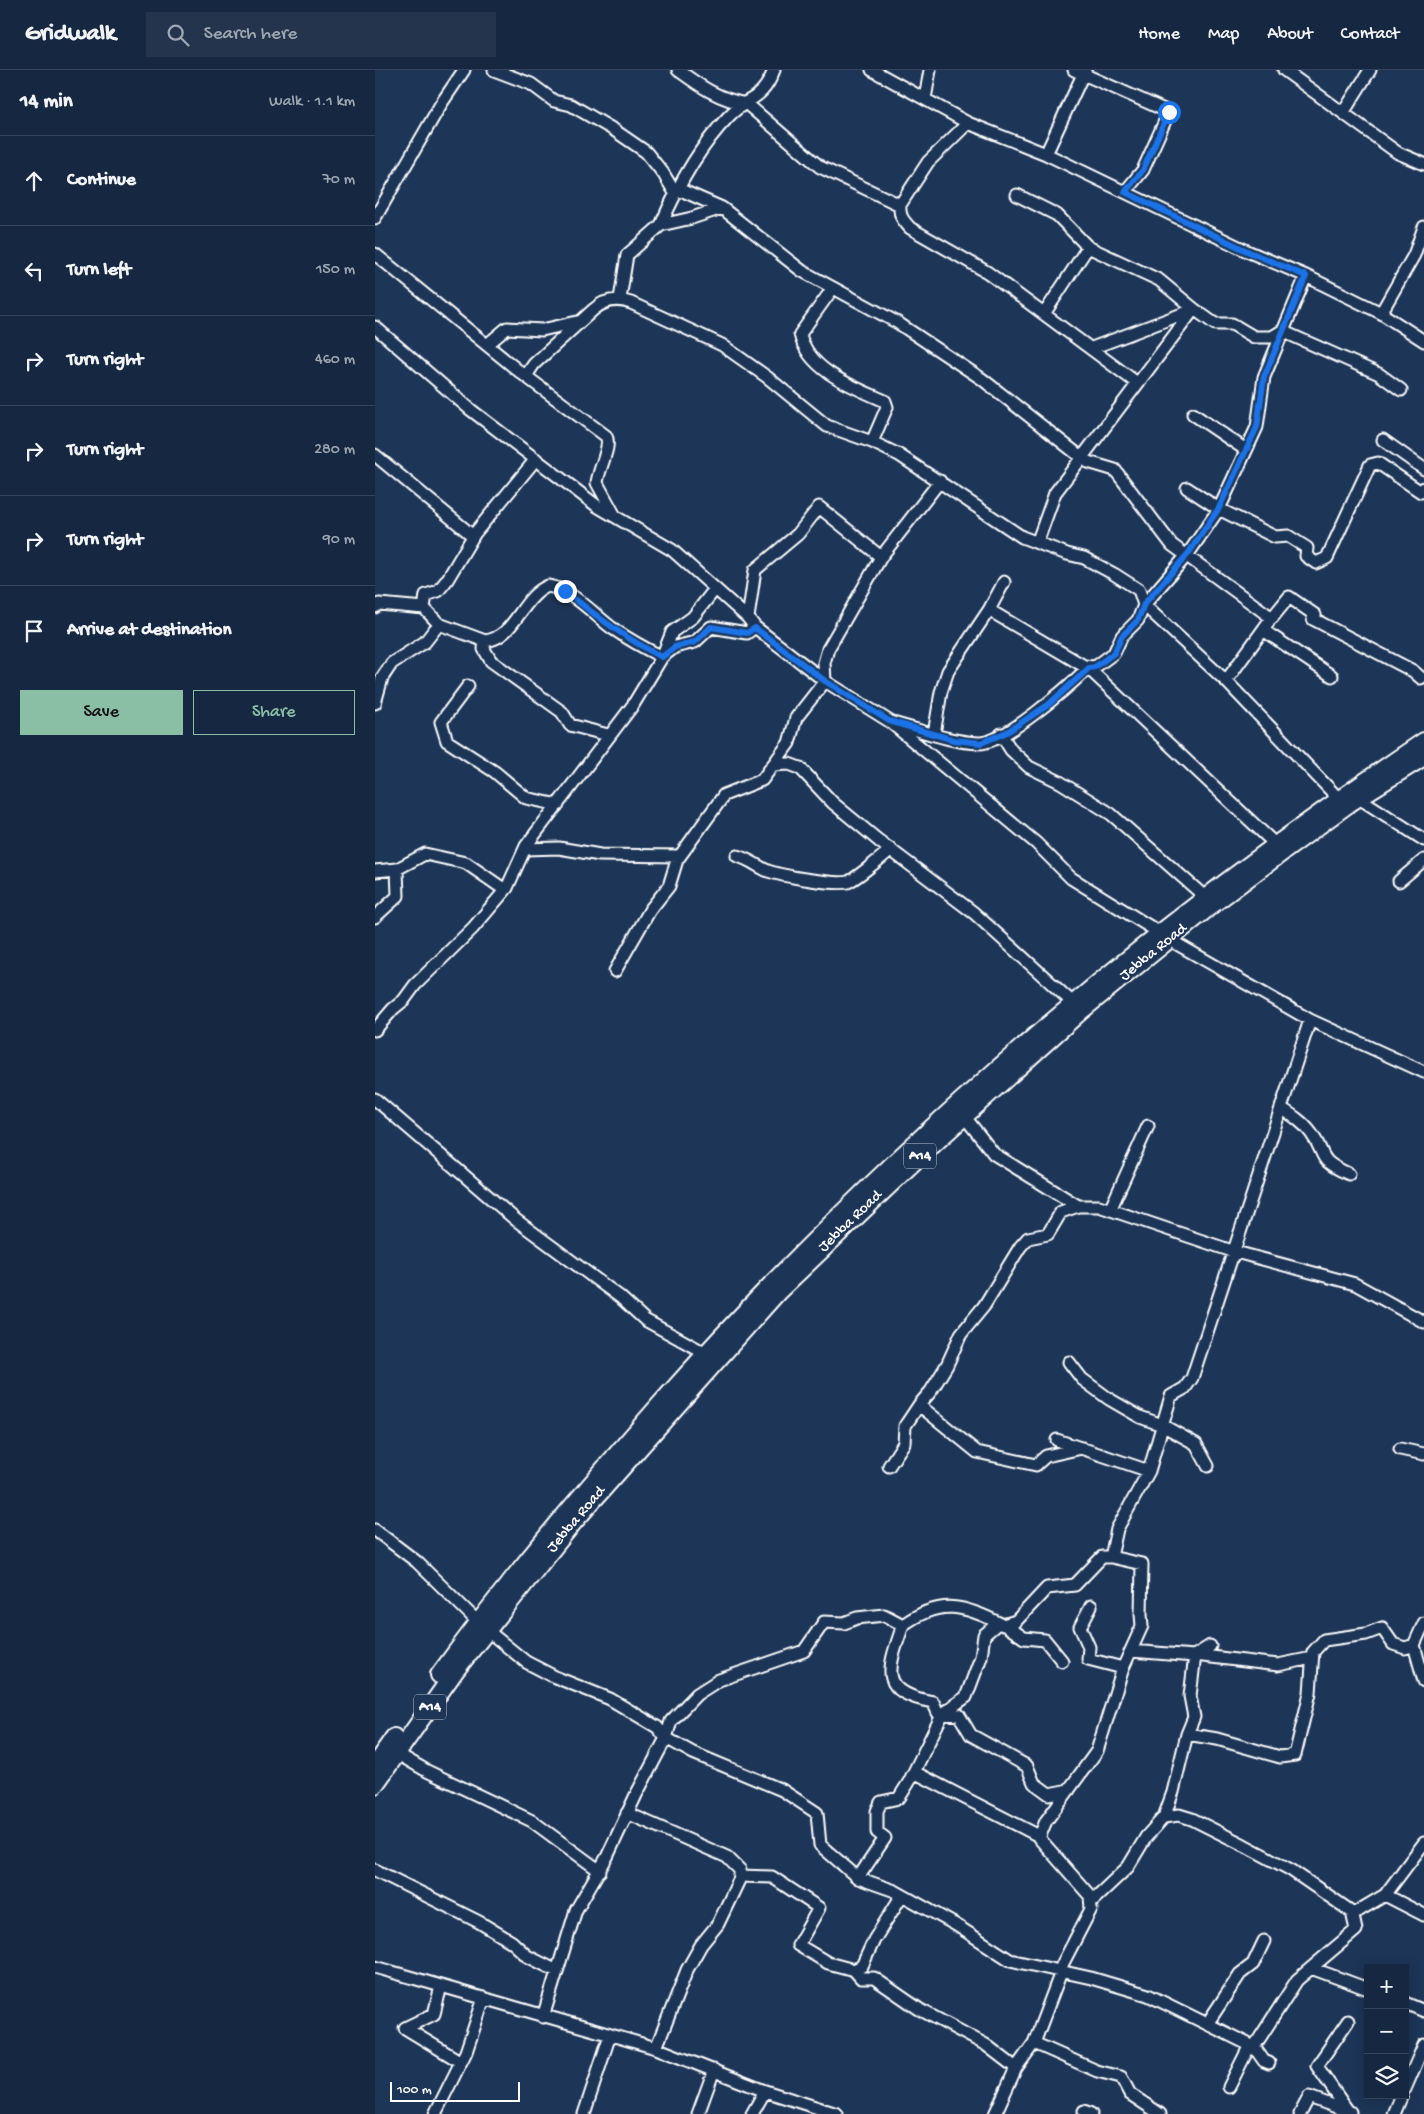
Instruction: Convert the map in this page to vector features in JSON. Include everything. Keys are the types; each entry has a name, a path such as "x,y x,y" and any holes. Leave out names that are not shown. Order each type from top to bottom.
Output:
{"highway":[{"path":"375,1764 483,1626 542,1539 705,1352 768,1285 865,1191 1073,1003 1165,936 1205,897 1275,844 1338,798 1424,741"},
{"name":"Jebba Road","path":"375,1785 483,1626 585,1508 779,1292 964,1116 1165,936 1359,798 1424,757"}],"street":[{"path":"375,218 441,104 464,70"},
{"path":"494,70 531,84 554,101 571,105 614,130 646,152 663,173 675,193"},
{"path":"678,70 708,92 731,102 747,104 820,167 900,205"},
{"path":"620,300 627,255 661,225 675,193 692,164 730,115 761,94 774,70"},
{"path":"872,70 968,123 1046,154 1247,251 1306,276 1381,313 1424,341"},
{"path":"925,99 930,70"},
{"path":"1285,70 1398,153 1424,164"},
{"path":"1343,113 1371,70"},
{"path":"1046,154 1080,71 1169,112 1143,170 1125,192"},
{"path":"968,123 928,162 900,205 899,212 902,220 910,228 966,258 1092,348 1137,383"},
{"path":"675,193 683,191 722,208 802,271 898,323 982,379 1088,462 1115,470 1173,545 1188,554 1272,618"},
{"path":"1017,196 1057,214 1070,225 1089,247 1159,280 1194,310 1215,324 1232,324 1254,337 1272,338 1282,331"},
{"path":"661,225 692,218 722,208"},
{"path":"1381,313 1414,256 1424,228"},
{"path":"1044,314 1089,247"},
{"path":"375,254 526,376 564,403 609,440 597,484 616,517"},
{"path":"889,721 954,740 981,743 1001,734 1048,705 1089,668 1095,667 1114,653 1122,636 1138,620 1144,604 1188,554 1219,508 1257,427 1264,377 1306,276"},
{"path":"833,288 801,334 802,342 831,375 885,401 887,407 872,442"},
{"path":"526,376 534,364 600,303 620,300 722,345 767,377 827,426 872,442 899,455 1004,526 1037,543 1084,558 1115,574 1139,590 1144,604 1226,681 1338,798"},
{"path":"1092,348 1194,310"},
{"path":"1037,543 1055,493 1194,310"},
{"path":"488,344 507,328 542,330 581,321"},
{"path":"375,327 471,410 597,506 672,550 751,623 825,681 889,721 1037,843 1071,878 1165,936 1309,1020 1424,1072"},
{"path":"1282,331 1379,374 1401,390"},
{"path":"1193,414 1246,450"},
{"path":"1383,440 1424,469"},
{"path":"375,455 473,536"},
{"path":"424,608 426,595 438,591 447,580 473,536 536,458"},
{"path":"1187,488 1219,508 1275,537 1288,536 1307,548 1306,556 1316,563 1327,558 1370,465 1378,463 1421,492 1424,488"},
{"path":"615,971 650,910 669,886 679,856 723,795 762,780 789,743 796,718 825,681 823,668 828,649 881,557 940,481"},
{"path":"662,657 675,647 695,642 711,627 747,633 751,623 755,570 798,534 819,507 881,557"},
{"path":"934,734 941,692 948,671 989,610 1004,582"},
{"path":"375,607 379,604 424,608 439,624 485,641 492,641 504,633 534,595 548,586 565,591 612,628 636,644 662,657"},
{"path":"375,1030 393,1009 404,1000 415,985 473,928 505,890 525,849 609,734 633,705 662,657 672,632 693,617 715,590"},
{"path":"1226,681 1289,597 1315,615 1313,619 1413,671 1421,678"},
{"path":"989,610 1089,668 1275,844"},
{"path":"375,703 382,678 392,663 425,642 439,624"},
{"path":"1263,630 1332,676"},
{"path":"485,641 483,649 491,661 562,712 570,725 609,734"},
{"path":"468,686 441,722 447,741 495,772 527,798 558,805"},
{"path":"1001,734 1011,750 1029,767 1060,782 1111,814 1205,897"},
{"path":"773,765 789,764 799,768 833,803 974,913 1073,1003"},
{"path":"1359,798 1424,840"},
{"path":"525,849 559,848 600,855 679,856"},
{"path":"737,856 747,859 767,870 786,876 849,882 883,858 891,849"},
{"path":"375,870 397,868 425,854 466,863 505,890"},
{"path":"1399,881 1424,860"},
{"path":"375,917 398,896 397,868"},
{"path":"1111,1557 1117,1528 1149,1471 1171,1396 1185,1388 1192,1378 1309,1020"},
{"path":"375,1099 531,1232 620,1297 645,1320 705,1352"},
{"path":"1281,1108 1302,1123 1312,1134 1323,1158 1332,1166 1349,1174"},
{"path":"964,1116 994,1154 1078,1206"},
{"path":"1110,1210 1148,1126"},
{"path":"889,1466 904,1443 905,1426 931,1391 947,1365 961,1334 984,1306 1020,1247 1028,1238 1048,1234 1061,1212 1078,1206 1099,1206 1232,1251 1355,1284 1424,1322"},
{"path":"1069,1362 1082,1379 1109,1399 1140,1417 1162,1425 1196,1444 1208,1466"},
{"path":"919,1405 977,1452 1036,1465 1046,1456 1082,1448"},
{"path":"1057,1440 1149,1471"},
{"path":"1400,1449 1424,1454"},
{"path":"375,1530 417,1562 483,1626 526,1662 555,1677 610,1699 657,1727 666,1738 693,1753 782,1790 817,1813 820,1845 858,1878 902,1895 956,1925 1010,1960 1148,1996 1252,2046 1264,2061 1269,2063"},
{"path":"858,1878 885,1838 877,1832 877,1811 881,1802 899,1798 943,1713 966,1697 981,1657 984,1635 1001,1624 1015,1621 1047,1588 1075,1586 1102,1557 1111,1557 1143,1564 1142,1626 1123,1668 1097,1751 1046,1821 1039,1836"},
{"path":"1091,1606 1080,1627 1089,1647 1088,1658 1123,1668"},
{"path":"1062,1660 1045,1640 1024,1638 979,1612 959,1607 943,1607 927,1609 903,1625 890,1675 893,1685 899,1690 933,1702 938,1713 959,1714 971,1735 1027,1766 1034,1783 1049,1794 1069,1790"},
{"path":"543,2017 577,1910 600,1871 627,1813 666,1738 671,1721 697,1694 719,1680 804,1651 824,1622 844,1623 857,1618 885,1615 903,1625"},
{"path":"1424,1623 1414,1645 1424,1681"},
{"path":"1187,1734 1217,1739 1280,1757 1295,1755 1310,1693 1313,1652 1324,1640 1366,1634 1381,1628 1393,1644 1405,1648 1414,1645"},
{"path":"1195,1655 1210,1646"},
{"path":"1131,1651 1195,1655 1278,1665 1312,1658"},
{"path":"1091,1902 1128,1867 1146,1837 1164,1817 1173,1792 1187,1734 1194,1717 1191,1696 1195,1655"},
{"path":"396,1754 427,1771 533,1821 600,1871"},
{"path":"914,1772 1039,1836 1090,1896 1091,1909 1062,1965 1035,2044 1016,2068 995,2114"},
{"path":"627,1813 727,1857 740,1870 740,1876 718,1924 701,1945 687,1970 656,2048"},
{"path":"1164,1817 1179,1815 1192,1819 1244,1845 1291,1870 1353,1914 1356,1930 1297,1980 1252,2046 1229,2087"},
{"path":"1353,1914 1385,1895 1424,1843"},
{"path":"375,1870 479,1922 512,1942 527,1956 557,1971"},
{"path":"740,1876 772,1877 819,1908 798,1945 828,1963 858,1968"},
{"path":"902,1895 858,1968 861,1978 874,1978 919,2009 986,2045 1016,2068"},
{"path":"1385,1895 1424,1916"},
{"path":"1207,2024 1240,1974 1253,1964 1264,1941"},
{"path":"375,1966 543,2017 656,2048 765,2091 837,2114"},
{"path":"1311,1968 1364,1988"},
{"path":"441,1986 434,2014 405,2028 461,2062"},
{"path":"435,2114 461,2062 484,1998"},
{"path":"1409,2005 1424,2011"},
{"path":"1348,2020 1317,2066 1351,2113"},
{"path":"584,2114 610,2035"},
{"path":"1035,2044 1097,2071 1121,2077 1130,2094 1160,2114"},
{"path":"1409,2080 1424,2045"},
{"path":"698,2114 714,2070"},
{"path":"752,2114 765,2091"},
{"path":"1299,2114 1309,2097 1351,2113"},
{"path":"1394,2114 1400,2099"}],"route":[{"path":"565,591 612,628 636,644 662,657 675,647 695,642 711,627 747,633 755,628 825,681 889,721 954,740 981,743 1007,732 1048,705 1089,668 1095,667 1108,659 1114,653 1122,636 1138,620 1144,604 1188,554 1219,508 1257,427 1264,377 1306,276 1247,251 1125,192 1143,170 1169,112"}]}
